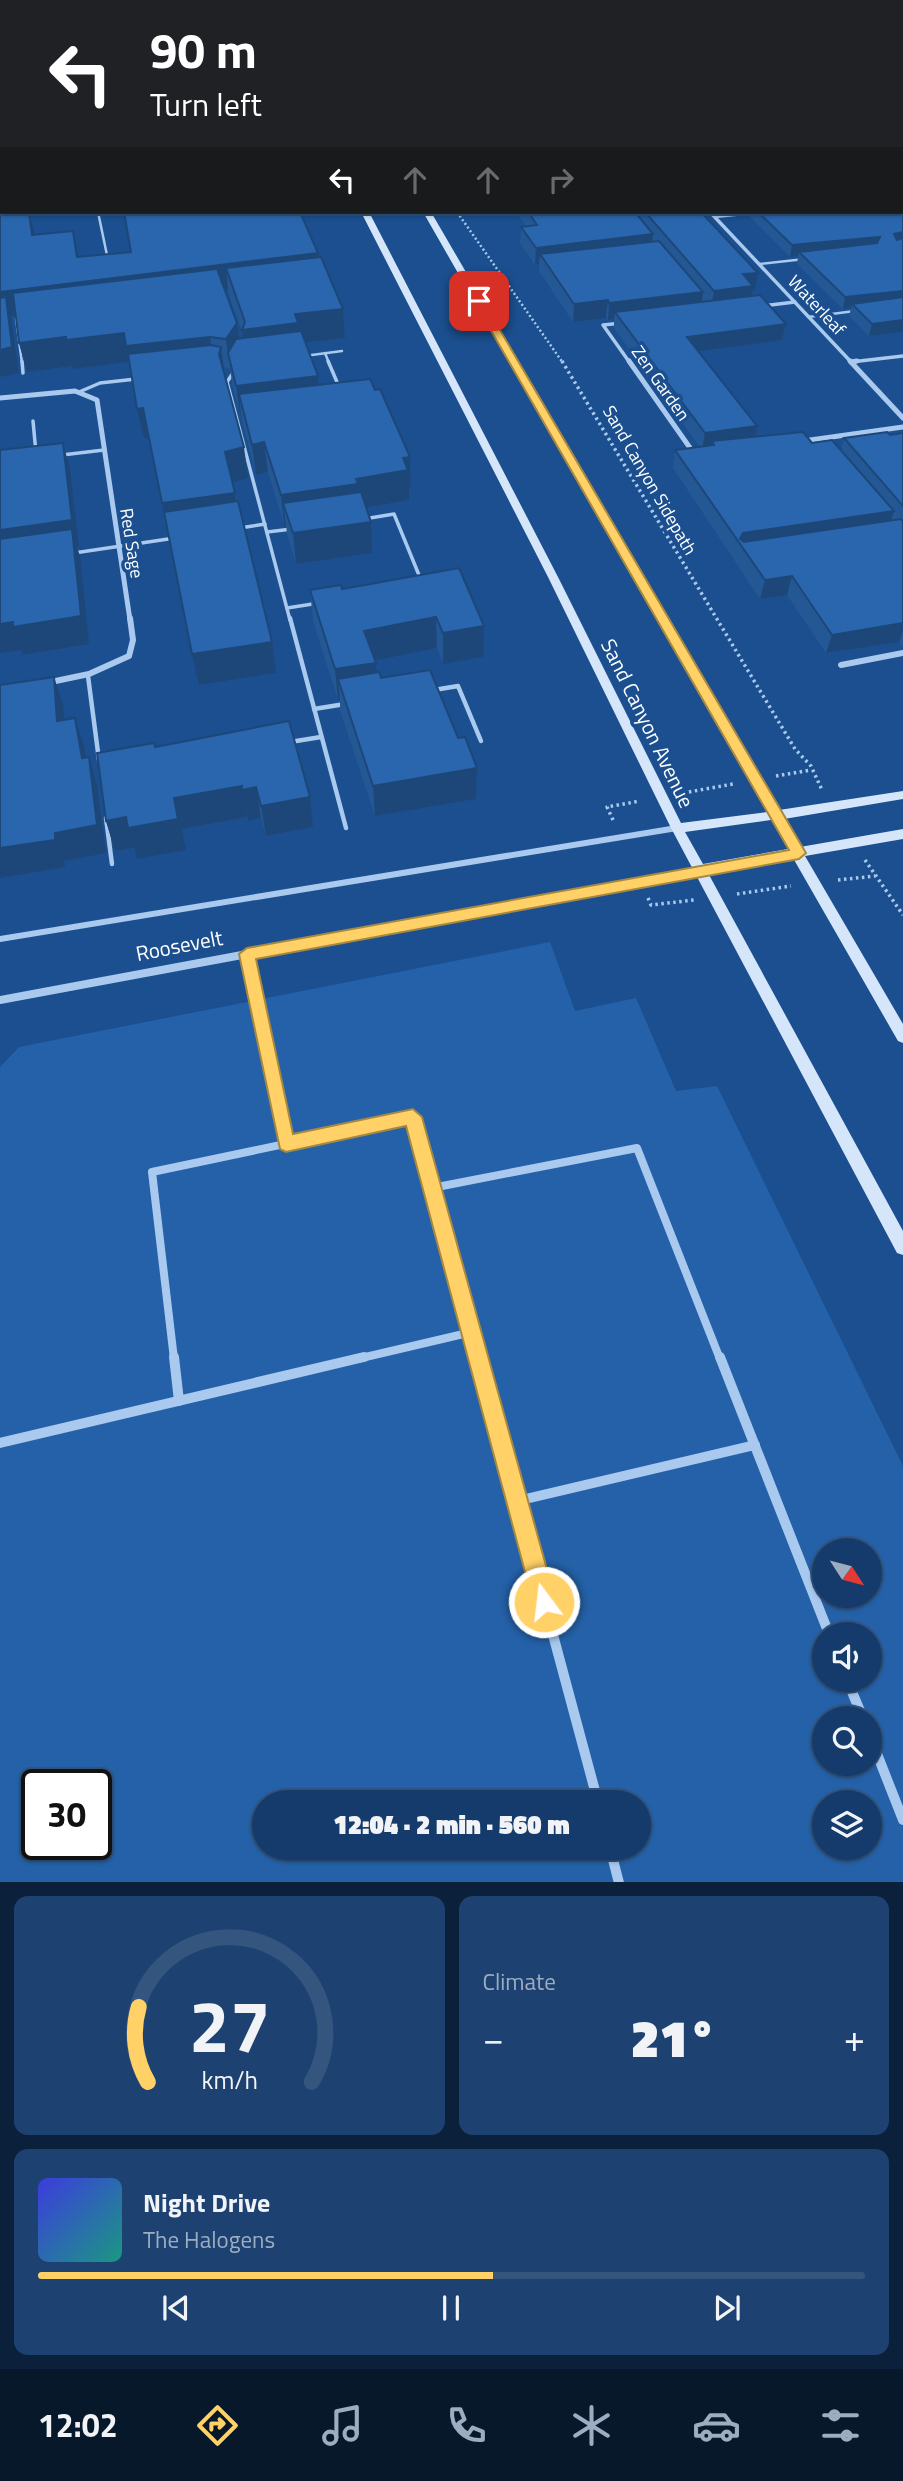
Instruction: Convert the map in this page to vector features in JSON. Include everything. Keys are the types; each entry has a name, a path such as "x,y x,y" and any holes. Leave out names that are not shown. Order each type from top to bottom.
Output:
{"main road":[{"name":"Sand Canyon Avenue","path":"366,214 553,578 677,828 903,1247"},
{"path":"428,214 903,1037"},
{"name":"Roosevelt","path":"677,828 775,816 903,795"},
{"name":"Roosevelt","path":"699,870 903,834"}],"street":[{"name":"Waterleaf","path":"712,214 902,416"},
{"path":"758,307 794,302"},
{"name":"Zen Garden","path":"630,322 603,325 696,456 710,454"},
{"path":"851,362 903,356"},
{"path":"0,398 79,392"},
{"name":"Red Sage","path":"38,684 88,676 129,656 133,640 97,400 79,392"},
{"path":"791,443 903,427"},
{"path":"818,439 827,450"},
{"path":"841,665 903,653"},
{"name":"Roosevelt","path":"0,939 677,828"},
{"name":"Roosevelt","path":"0,1000 699,870"},
{"path":"247,954 286,1144"},
{"path":"179,1401 152,1172 413,1117 595,1790"},
{"path":"432,1188 637,1148 825,1622"},
{"path":"0,1443 472,1332"},
{"path":"517,1502 755,1445"},
{"path":"882,1767 903,1820"},
{"path":"614,1860 620,1882"}],"lane":[{"path":"98,214 109,263"},
{"path":"715,217 745,214"},
{"path":"759,264 810,258"},
{"path":"808,317 863,310"},
{"path":"8,319 16,318 23,373"},
{"path":"300,356 342,351"},
{"path":"325,353 342,396"},
{"path":"239,364 228,382 345,828"},
{"path":"224,372 233,373"},
{"path":"79,392 100,383 138,379"},
{"path":"33,421 37,458"},
{"path":"50,457 104,450"},
{"path":"356,520 394,514 424,588"},
{"path":"238,528 265,524"},
{"path":"267,532 306,527"},
{"path":"66,554 185,536"},
{"path":"287,608 328,602"},
{"path":"88,676 100,774"},
{"path":"432,690 458,686 481,741"},
{"path":"314,709 353,703"},
{"path":"280,744 321,737"},
{"path":"105,812 112,864"}],"path":[{"name":"Sand Canyon Sidepath","path":"458,214 553,346 788,737 811,766"},
{"path":"875,876 903,915"}],"shaded area":[{"path":"550,942 575,1011 636,998 676,1091 717,1086 903,1466 903,1882 0,1882 0,1067 19,1047"}],"building":[{"path":"0,214 29,214 32,235 73,231 77,257 131,252 124,214 301,214 318,253 0,292"},
{"path":"529,214 637,214 653,234 536,248 521,227 537,225"},
{"path":"647,214 703,214 758,273 743,274 753,286 714,291"},
{"path":"760,214 903,214 903,232 894,234 897,240 903,238 903,291 845,297 799,252 877,243 880,237 792,245"},
{"path":"659,241 703,292 609,303 608,300 574,304 540,254"},
{"path":"321,257 343,309 295,314 298,323 242,330 245,322 226,268"},
{"path":"217,269 237,323 226,339 210,337 126,346 124,333 19,343 13,293"},
{"path":"760,295 786,324 687,337 757,426 705,433 615,312"},
{"path":"6,297 12,347 0,350 0,298"},
{"path":"903,297 903,320 872,324 852,304"},
{"path":"301,331 318,376 236,386 228,353 236,339"},
{"path":"211,345 221,347 219,354 244,447 225,452 235,493 162,503 143,408 137,409 128,354"},
{"path":"370,379 375,390 380,389 410,457 403,458 408,470 356,479 358,484 281,495 264,442 252,445 239,394"},
{"path":"803,432 812,443 832,440 894,511 743,533 740,539 744,542 901,519 903,623 832,635 792,576 765,580 675,450 714,445 712,441"},
{"path":"887,432 890,435 903,433 903,506 844,438"},
{"path":"63,443 72,520 0,530 0,450"},
{"path":"361,492 371,522 293,533 283,503"},
{"path":"238,501 272,642 192,654 164,512"},
{"path":"72,529 81,616 13,627 13,622 0,624 0,539"},
{"path":"459,568 484,626 443,633 436,617 364,631 376,663 335,669 310,590 341,585 342,589"},
{"path":"430,670 458,738 465,737 477,768 373,786 338,679 379,672 381,678"},
{"path":"54,677 57,721 75,718 82,758 89,757 97,825 55,833 55,840 0,848 0,685"},
{"path":"289,721 310,797 261,806 256,787 242,790 242,786 174,798 178,819 128,828 126,817 106,821 97,753 154,743 155,747"}],"route":[{"path":"479,301 775,816 799,853 247,954 286,1144 413,1117 544,1602"}]}
